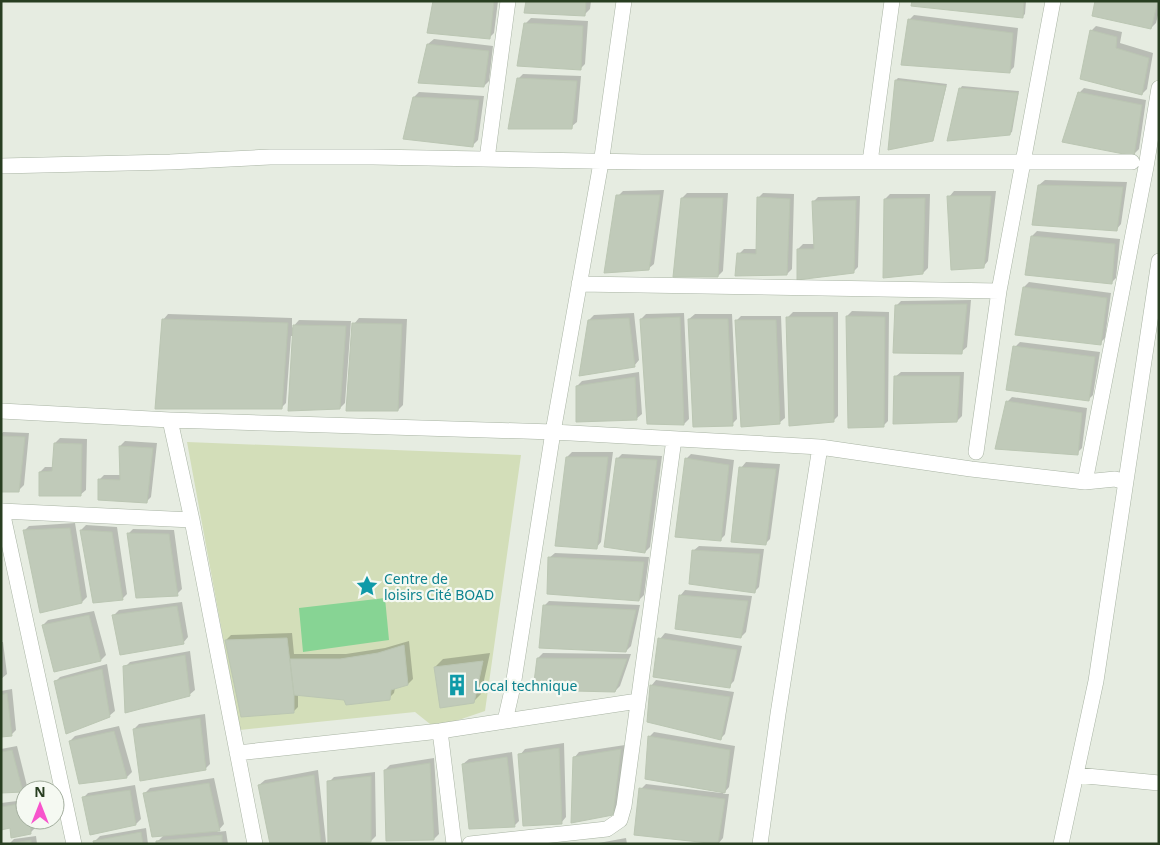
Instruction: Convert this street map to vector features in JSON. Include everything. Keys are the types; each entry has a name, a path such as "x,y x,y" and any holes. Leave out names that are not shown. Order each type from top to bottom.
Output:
{"street":[{"path":"487,160 508,1"},
{"path":"505,720 519,649 553,432 601,160 624,1"},
{"path":"870,162 892,1"},
{"path":"976,452 999,290 1053,1"},
{"path":"1085,482 1144,176 1159,88"},
{"path":"1,166 279,157 642,162 1132,162"},
{"path":"1061,844 1096,681 1125,482 1155,304 1159,261"},
{"path":"579,284 999,290"},
{"path":"1,411 170,420 553,432 820,447 972,469 1085,482 1116,480 1125,482"},
{"path":"170,420 192,520 255,844"},
{"path":"470,844 607,828 620,820 624,806 674,439"},
{"path":"760,844 778,714 820,447"},
{"path":"74,844 1,511 192,520"},
{"path":"238,753 440,731 638,701"},
{"path":"440,731 454,844"},
{"path":"1076,775 1159,783"}],"shaded area":[{"path":"187,442 521,455 485,711 435,728 415,712 240,730"},
{"path":"385,598 389,640 303,652 299,608"}],"building":[{"path":"433,1 494,1 490,39 427,33"},
{"path":"526,1 586,1 585,16 524,13"},
{"path":"912,1 1024,1 1023,18 911,6"},
{"path":"1095,1 1158,1 1151,29 1092,16"},
{"path":"908,19 1013,33 1010,73 901,65"},
{"path":"524,23 583,26 581,70 517,66"},
{"path":"1090,30 1117,37 1116,48 1149,58 1142,95 1080,79"},
{"path":"427,44 489,51 484,87 418,83"},
{"path":"517,78 577,81 572,129 508,129"},
{"path":"895,80 946,86 933,141 888,150"},
{"path":"959,88 1018,93 1010,135 947,141"},
{"path":"1078,92 1142,105 1134,156 1062,142"},
{"path":"413,97 479,100 473,147 403,139"},
{"path":"1038,185 1123,187 1117,231 1032,225"},
{"path":"616,195 660,195 649,270 604,273"},
{"path":"947,196 991,196 984,268 951,270"},
{"path":"757,197 790,199 787,275 735,276 737,253 756,254"},
{"path":"681,198 723,198 718,277 673,277"},
{"path":"925,198 923,274 883,278 884,199"},
{"path":"856,200 854,273 797,280 797,249 814,249 812,201"},
{"path":"1031,236 1115,244 1112,284 1025,275"},
{"path":"1023,287 1107,298 1101,345 1015,335"},
{"path":"967,304 962,354 893,353 895,305"},
{"path":"846,316 885,317 884,427 848,428"},
{"path":"680,317 684,425 647,424 640,319"},
{"path":"786,317 833,317 834,422 789,426"},
{"path":"629,318 635,367 579,376 588,320"},
{"path":"162,319 288,323 282,409 155,409"},
{"path":"688,319 728,319 733,426 693,427"},
{"path":"735,320 776,320 780,424 741,427"},
{"path":"352,323 402,324 398,411 346,411"},
{"path":"293,325 346,326 340,409 288,411"},
{"path":"1013,346 1095,357 1089,401 1006,390"},
{"path":"894,376 960,376 957,422 893,424"},
{"path":"635,377 637,420 576,422 576,386"},
{"path":"1006,401 1082,413 1078,455 995,449"},
{"path":"1,436 25,437 19,492 1,492"},
{"path":"54,443 82,444 81,496 39,496 39,472 52,471"},
{"path":"119,446 153,448 147,503 98,500 98,479 120,480"},
{"path":"566,457 608,457 597,549 555,546"},
{"path":"616,458 657,460 645,553 604,547"},
{"path":"685,458 729,465 721,541 675,537"},
{"path":"739,467 776,469 766,545 731,542"},
{"path":"70,528 82,603 40,613 23,530"},
{"path":"80,530 112,532 123,600 93,603"},
{"path":"127,533 169,534 178,596 136,598"},
{"path":"692,550 760,554 755,593 689,584"},
{"path":"548,557 644,562 639,601 547,594"},
{"path":"679,595 748,601 741,638 675,629"},
{"path":"543,605 636,610 626,652 539,648"},
{"path":"177,606 184,644 120,655 112,615"},
{"path":"89,615 101,661 54,672 42,625"},
{"path":"287,638 294,695 294,713 241,717 225,640"},
{"path":"658,638 737,650 730,688 653,677"},
{"path":"404,645 408,685 391,690 390,700 346,705 344,700 294,695 290,659 340,659 378,653"},
{"path":"185,655 190,696 125,713 123,666"},
{"path":"537,658 627,659 615,692 533,690"},
{"name":"Local technique","path":"483,661 474,703 440,708 434,667"},
{"path":"102,669 110,717 66,734 54,681"},
{"path":"650,685 730,697 721,740 647,722"},
{"path":"7,693 12,736 1,737 1,695"},
{"path":"200,718 206,770 140,781 133,729"},
{"path":"114,731 127,778 79,784 69,741"},
{"path":"648,736 730,750 725,793 645,779"},
{"path":"559,748 562,824 523,826 518,754"},
{"path":"621,749 613,815 571,823 573,757"},
{"path":"12,750 20,780 15,780 15,792 1,793 1,752"},
{"path":"507,757 515,827 469,829 462,764"},
{"path":"430,763 434,840 386,841 384,770"},
{"path":"314,775 321,844 270,844 258,785"},
{"path":"371,776 371,842 328,844 327,781"},
{"path":"209,783 220,831 152,837 143,793"},
{"path":"639,788 725,799 718,844 634,835"},
{"path":"130,790 136,825 90,835 82,797"},
{"path":"15,805 15,830 31,830 31,834 11,838 10,828 1,830 1,807"},
{"path":"141,832 143,844 94,844 93,841"},
{"path":"222,835 222,844 156,844 156,841"},
{"path":"31,840 31,844 8,844"}],"place":[{"name":"Centre de loisirs Cité BOAD","path":"367,586"},
{"name":"Local technique","path":"457,685"}]}
